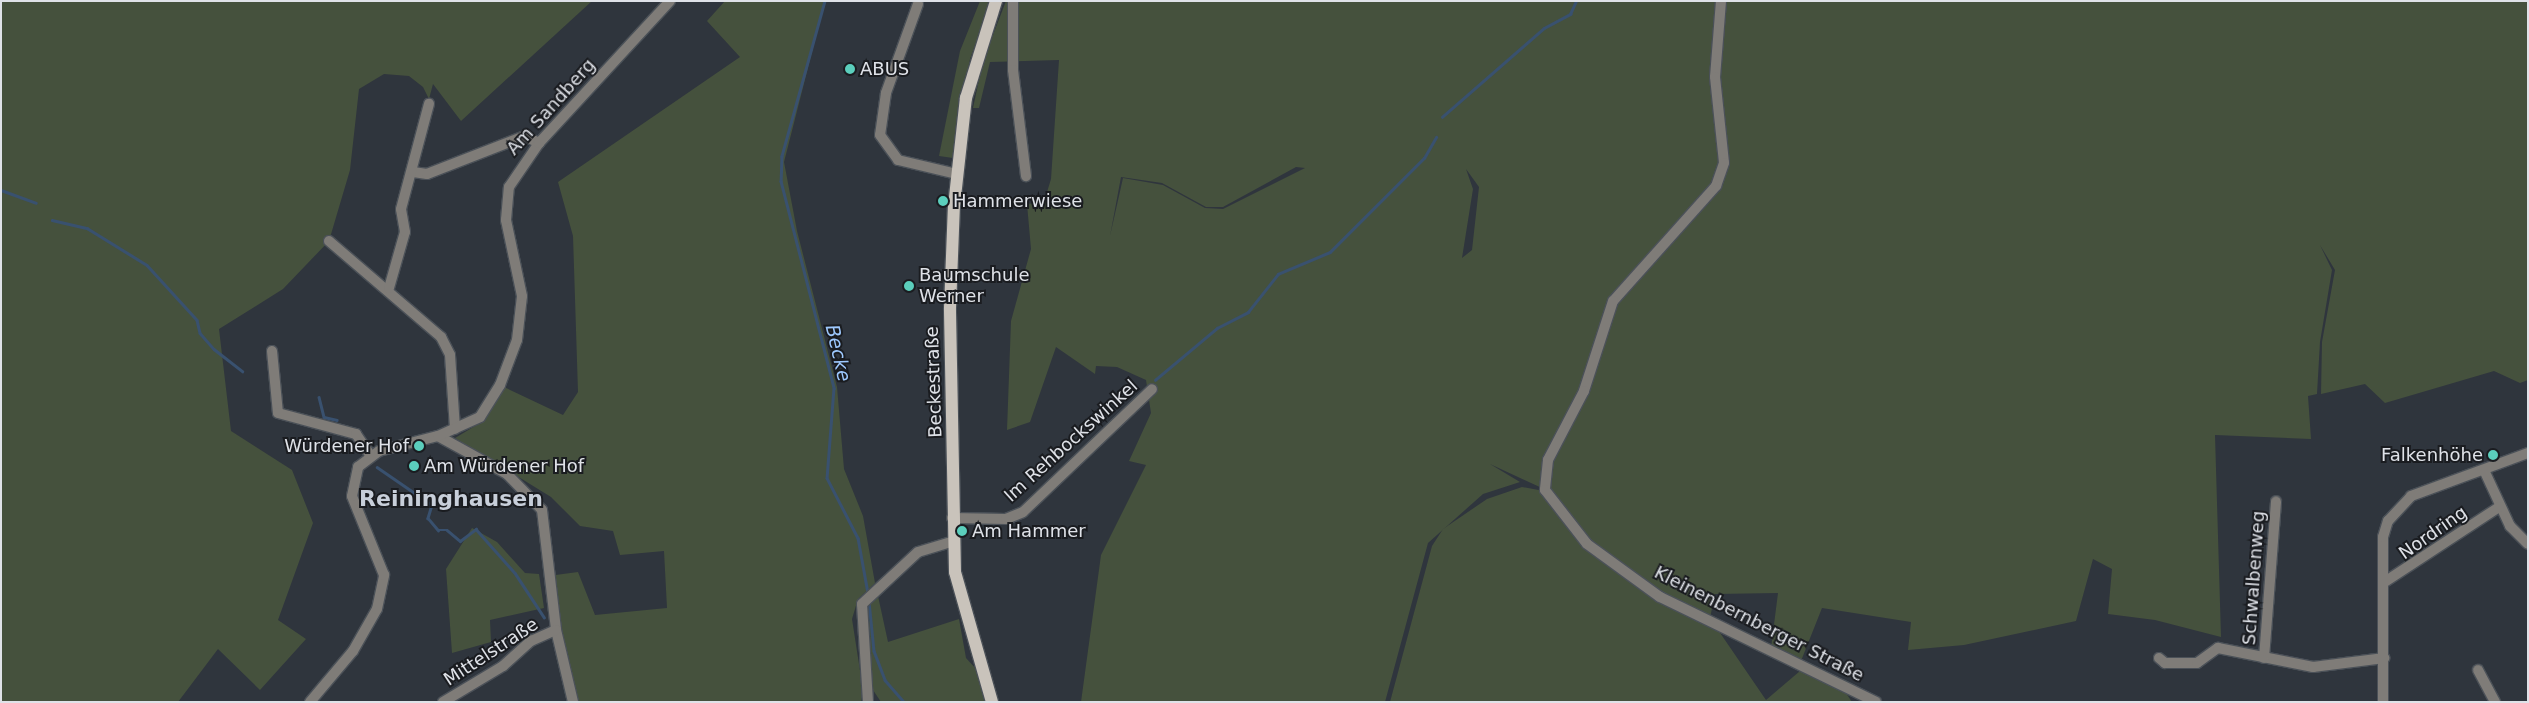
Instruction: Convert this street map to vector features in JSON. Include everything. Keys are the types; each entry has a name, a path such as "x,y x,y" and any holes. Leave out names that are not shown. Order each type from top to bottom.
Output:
{"main road":[{"name":"Beckestraße","path":"992,702 955,572 952,518 954,412 950,308 957,174 966,98 996,1"}],"street":[{"name":"Am Sandberg","path":"371,456 438,436 480,417 500,385 517,340 522,296 506,220 509,187 539,142 670,1"},
{"path":"1013,1 1013,70 1026,176"},
{"name":"Kleinenbernberger Straße","path":"1721,1 1715,77 1724,164 1716,186 1613,302 1584,391 1548,460 1544,490 1588,544 1660,596 1876,702"},
{"path":"918,4 886,94 880,135 898,160 957,174"},
{"path":"389,288 405,232 401,209 413,172 429,104"},
{"path":"413,172 433,172 525,136 539,142"},
{"path":"329,242 389,288 426,320 444,343 450,355 455,429"},
{"path":"272,351 278,413 356,434 371,456 358,467 352,496 381,560 384,575 377,609 353,651 310,702"},
{"name":"Im Rehbockswinkel","path":"952,518 1006,519 1023,512 1152,389"},
{"path":"438,436 507,474 542,510 556,630 573,702"},
{"name":"Nordring","path":"2383,702 2383,537 2397,507 2411,496 2528,453"},
{"path":"2484,470 2510,526 2528,544"},
{"name":"Schwalbenweg","path":"2264,658 2276,501"},
{"name":"Nordring","path":"2383,582 2500,507"},
{"path":"868,702 860,620 864,602 918,552 953,541"},
{"name":"Mittelstraße","path":"443,702 503,666 531,641 556,630"},
{"path":"2159,658 2165,663 2196,663 2218,648 2313,667 2384,658"},
{"path":"2478,670 2495,702"}],"green space":[{"path":"1,1 592,1 461,121 433,84 429,99 423,87 409,76 384,74 359,89 350,170 329,241 283,289 219,329 231,431 292,470 313,523 278,620 306,639 260,690 218,649 178,702 1,702"},
{"path":"725,1 825,1 784,162 797,231 837,387 844,469 863,516 875,583 858,599 852,619 863,690 861,702 573,702 548,576 578,572 595,615 667,608 664,551 620,555 613,531 580,526 551,497 455,438 480,423 504,387 563,415 578,392 573,236 558,182 740,57 707,21"},
{"path":"980,1 991,1 970,59 953,158 939,156 960,51"},
{"path":"1006,1 2528,1 2528,380 2520,383 2494,371 2385,403 2365,384 2321,394 2322,342 2335,270 2320,245 2332,270 2320,342 2317,394 2308,396 2311,439 2215,435 2221,637 2155,620 2108,614 2112,569 2093,559 2076,621 1964,645 1908,650 1911,622 1822,608 1801,661 1771,648 1778,593 1715,594 1710,618 1662,594 1590,543 1554,498 1548,489 1550,461 1587,385 1545,460 1544,489 1490,464 1520,482 1483,494 1428,543 1385,702 1081,702 1101,555 1146,465 1129,461 1151,413 1146,380 1117,367 1096,366 1095,374 1056,347 1030,422 1007,430 1011,321 1031,249 1027,204 1044,202 1051,179 1059,60 990,62 979,108 973,108 983,61","holes":["1296,167 1305,168 1223,209 1205,208 1163,185 1123,178 1110,236 1121,177 1162,183 1206,207 1223,207","1466,169 1479,187 1472,250 1462,258 1473,189"]},
{"path":"1522,487 1544,491 1586,547 1714,624 1766,700 1800,671 1846,693 1852,702 1390,702 1432,546 1443,529 1487,499"},
{"path":"472,528 497,542 525,573 539,574 544,608 490,620 491,642 452,653 446,569"},
{"path":"878,596 888,642 959,619 966,658 977,670 985,702 881,702 873,690 865,606"}],"waterway":[{"name":"Becke","path":"825,1 782,156 781,181 834,388 827,478 858,538 868,593"},
{"path":"1442,117 1544,28 1570,14 1576,1"},
{"path":"1155,380 1217,328 1248,312 1278,274 1330,252 1424,158 1436,137"},
{"path":"1,190 36,203"},
{"path":"52,220 87,228 147,265 197,320 200,333 214,349 242,371"},
{"path":"319,397 324,417 337,420"},
{"path":"377,467 432,505 428,518 438,530 447,530 460,541 476,529 515,573 544,617"},
{"name":"Becke","path":"869,601 874,651 885,680 904,702"}],"place":[{"name":"ABUS","path":"850,69"},
{"name":"Hammerwiese","path":"943,201"},
{"name":"Baumschule Werner","path":"909,286"},
{"name":"Würdener Hof","path":"419,446"},
{"name":"Falkenhöhe","path":"2493,455"},
{"name":"Am Würdener Hof","path":"414,466"},
{"name":"Am Hammer","path":"962,531"}],"district":[{"name":"Reininghausen","path":"451,499"}]}
